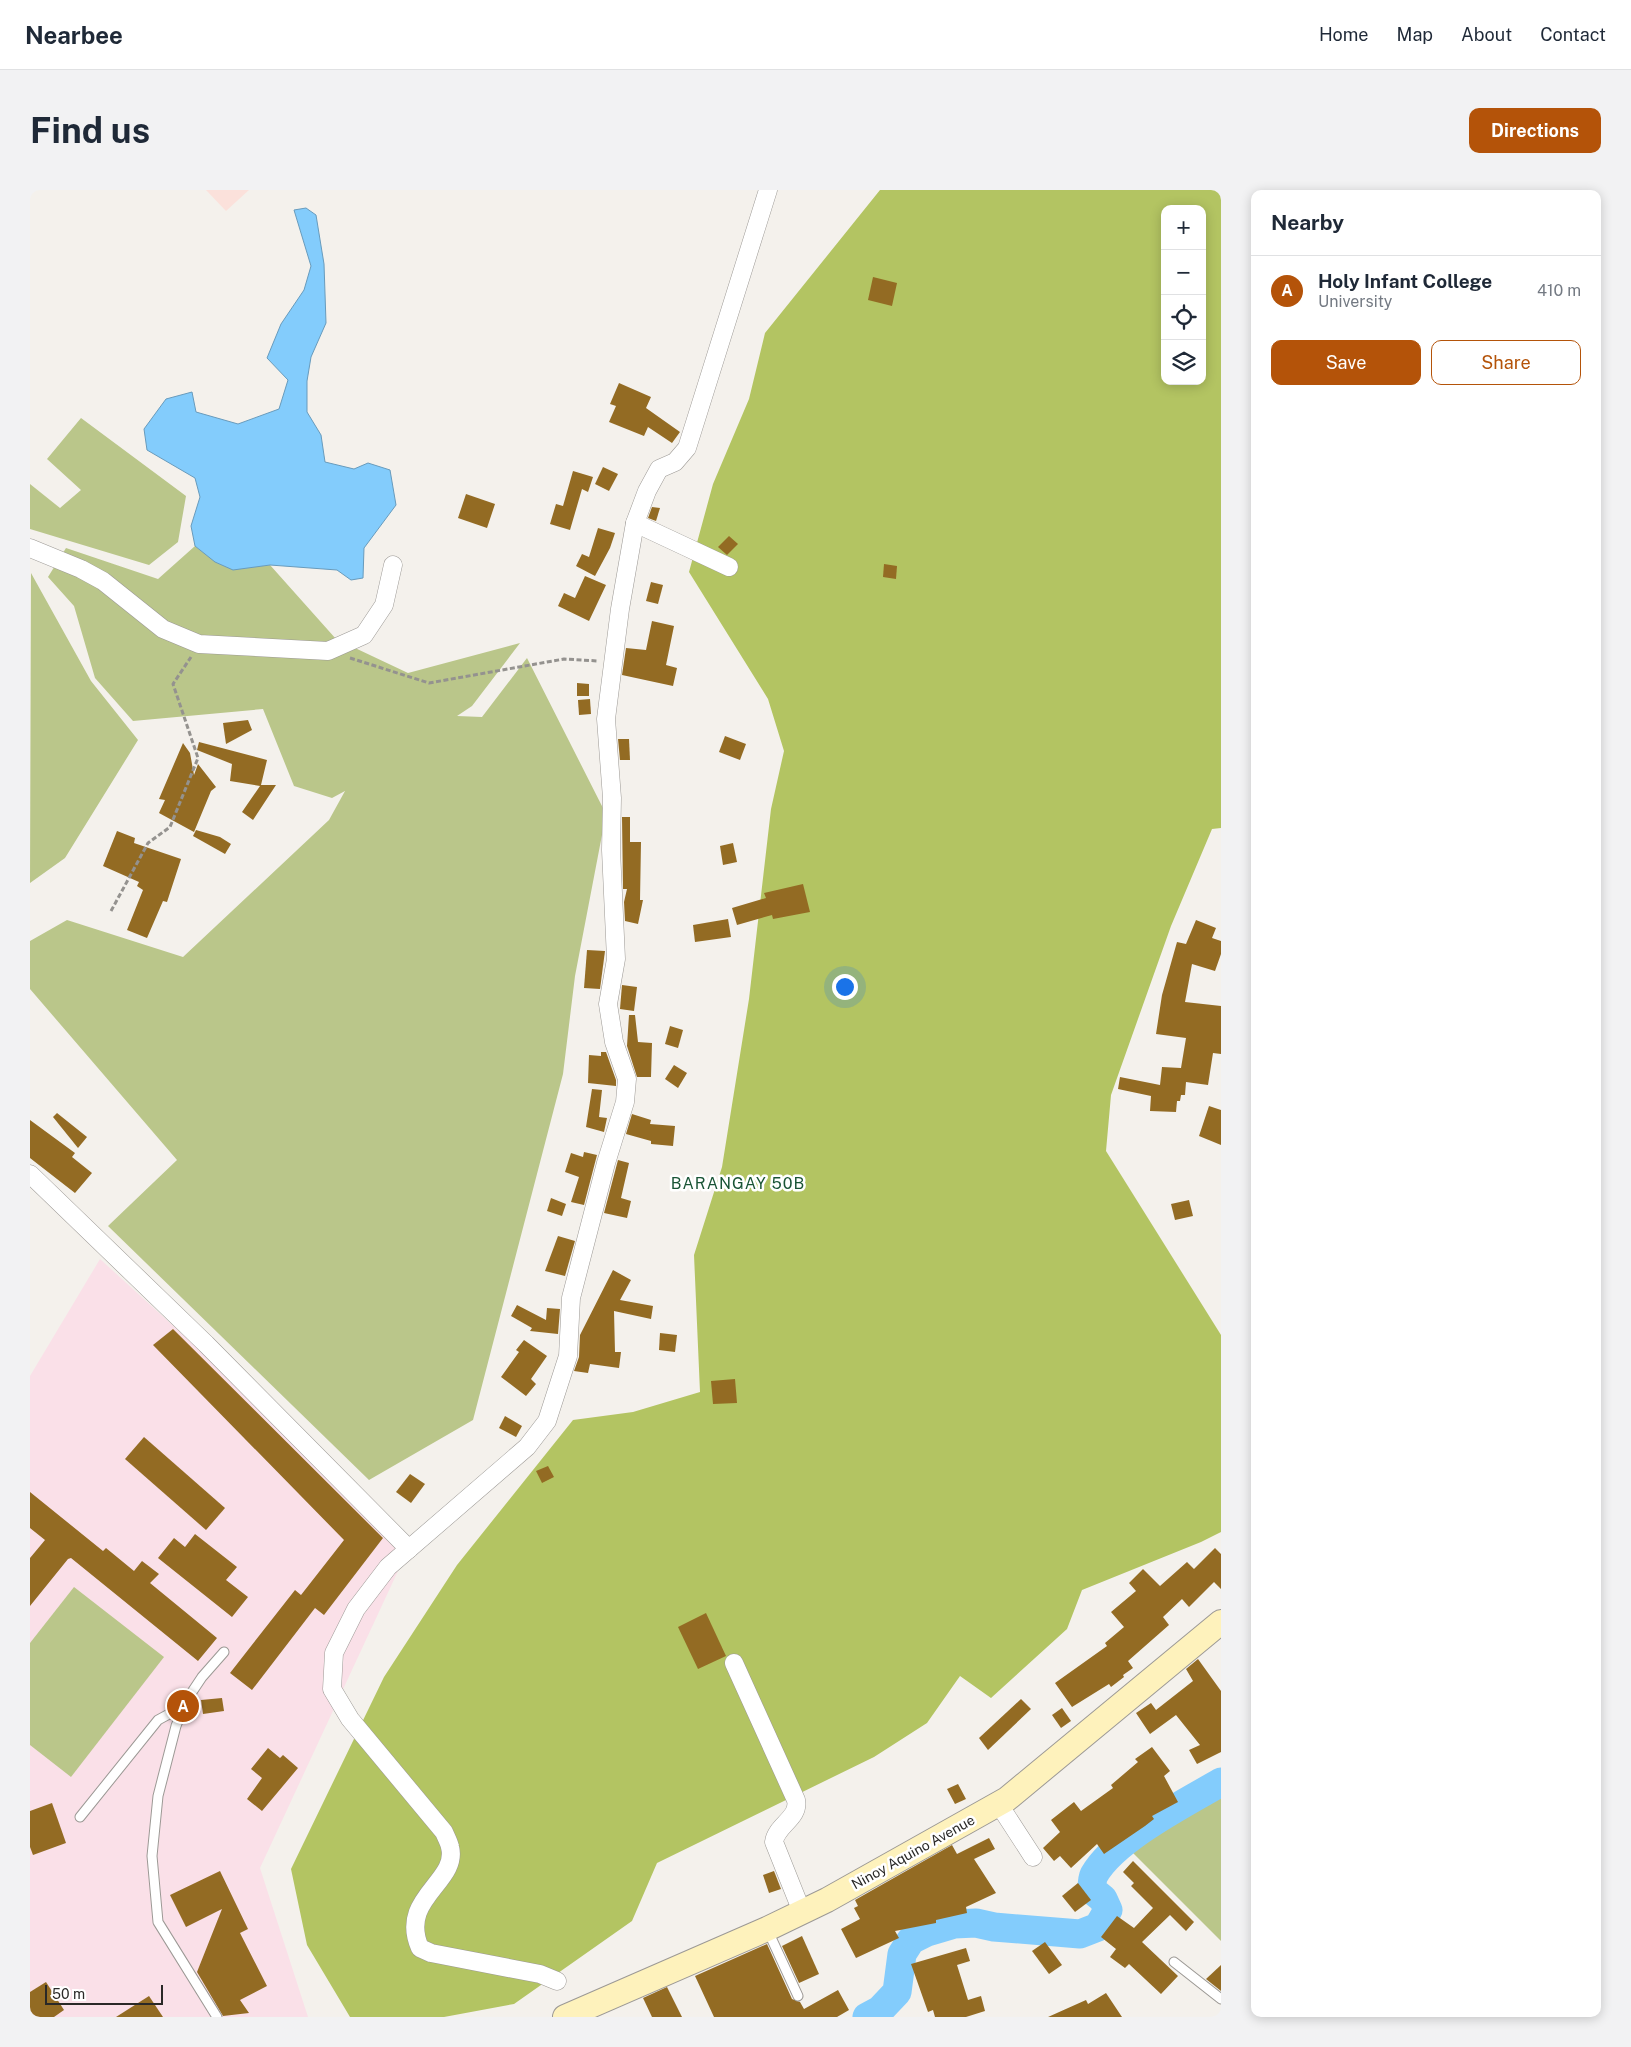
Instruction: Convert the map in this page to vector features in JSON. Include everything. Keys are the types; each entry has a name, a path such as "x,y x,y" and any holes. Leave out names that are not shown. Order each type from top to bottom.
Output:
{"main road":[{"name":"Ninoy Aquino Avenue","path":"566,2017 767,1929 827,1900 998,1804 1141,1690 1221,1622"}],"street":[{"path":"557,1981 540,1974 431,1953 420,1948 416,1940 414,1927 422,1901 448,1866 451,1848 444,1832 350,1719 332,1689 334,1653 356,1609 388,1567 527,1447 546,1421 568,1356 571,1298 601,1181 625,1102 627,1079 614,1042 608,1004 616,959 611,850 612,798 606,719 635,523 647,491 659,469 675,462 687,448 768,190"},
{"path":"635,523 729,567"},
{"path":"30,548 81,569 103,581 163,629 199,644 328,652 364,635 384,605 393,565"},
{"path":"30,1174 206,1344 409,1549"},
{"path":"734,1663 798,1806 794,1815 777,1832 774,1842 802,1912"},
{"path":"998,1804 1033,1856"}],"lane":[{"path":"217,2017 158,1922 152,1856 158,1796 181,1714 202,1677 224,1652"},
{"path":"80,1817 158,1720 168,1714 181,1714"},
{"path":"767,1929 798,1996"},
{"path":"1174,1962 1221,1999"}],"path":[{"path":"111,911 148,844 170,827 198,758 173,684 199,644"},
{"path":"328,652 429,682 564,660 613,662"}],"shaded area":[{"path":"206,190 249,190 226,211"},
{"path":"100,1259 411,1543 260,1868 308,2017 30,2017 30,1376"}],"green space":[{"path":"880,190 1221,190 1221,828 1212,829 1171,926 1111,1095 1106,1151 1221,1335 1221,1532 1201,1542 1082,1590 1067,1629 991,1698 960,1676 927,1723 874,1757 657,1863 632,1921 514,2004 444,2017 350,2017 307,1945 291,1869 384,1677 457,1565 573,1420 633,1412 700,1392 694,1255 722,1167 749,999 771,809 784,751 768,699 689,572 713,484 749,399 765,333"},
{"path":"81,418 186,496 178,542 149,565 30,529 30,484 60,508 81,490 47,459"},
{"path":"195,546 222,565 246,568 270,565 336,639 408,673 520,643 472,706 457,716 482,717 527,658 606,814 575,976 563,1074 473,1420 369,1480 108,1226 177,1160 30,989 30,941 67,920 183,957 329,820 345,791 332,798 294,786 263,709 133,721 95,678 74,606 48,577 66,548 158,579"},
{"path":"31,573 91,681 138,740 65,858 30,883"},
{"path":"74,1587 164,1657 71,1777 30,1745 30,1643"},
{"path":"1221,1797 1221,1941 1132,1852 1188,1812"}],"water":[{"path":"306,208 316,215 324,264 326,323 311,357 307,381 307,412 321,435 325,462 354,469 368,463 390,470 396,505 364,548 363,578 351,580 337,570 270,565 233,570 215,562 195,546 191,526 200,497 195,478 147,450 144,429 166,399 192,392 196,412 238,424 279,409 288,380 267,358 281,324 304,290 311,266 294,210"}],"building":[{"path":"873,277 897,283 892,306 868,300"},
{"path":"619,383 651,397 646,408 680,432 672,443 648,427 644,436 609,422 616,406 610,404"},
{"path":"603,467 618,474 609,491 595,484"},
{"path":"573,471 593,477 588,492 582,489 570,530 550,524 556,504 563,506"},
{"path":"466,494 495,504 487,528 458,518"},
{"path":"652,507 660,508 656,521 648,518"},
{"path":"598,528 615,533 610,548 595,576 576,566 582,554 589,557"},
{"path":"729,536 738,544 727,555 718,547"},
{"path":"884,564 897,566 896,579 883,577"},
{"path":"585,576 606,585 589,621 558,606 564,593 575,598"},
{"path":"651,582 663,585 658,604 646,601"},
{"path":"652,621 674,626 666,665 677,668 673,686 622,675 626,648 646,650"},
{"path":"577,683 589,684 589,696 577,696"},
{"path":"590,699 591,714 579,715 578,700"},
{"path":"248,720 252,730 226,744 223,723"},
{"path":"725,736 746,744 740,760 719,752"},
{"path":"618,739 629,739 630,760 620,760"},
{"path":"199,742 267,760 261,785 276,785 253,820 242,812 260,786 230,781 232,764 197,750"},
{"path":"183,743 190,753 194,775 198,764 216,787 211,791 194,832 159,813 165,800 159,799"},
{"path":"622,817 630,817 630,842 641,842 640,900 643,900 638,924 625,921 624,902 627,889 623,889"},
{"path":"196,830 220,837 231,844 225,854 193,836"},
{"path":"117,831 135,838 134,843 181,859 167,902 163,901 147,938 127,930 143,890 137,886 139,882 103,866"},
{"path":"733,843 737,862 723,865 720,846"},
{"path":"803,884 810,912 773,919 772,915 737,925 732,908 766,898 764,893"},
{"path":"728,919 731,937 695,942 693,925"},
{"path":"1196,920 1216,928 1212,938 1221,941 1221,954 1215,971 1192,964 1185,1002 1221,1006 1221,1054 1213,1053 1208,1085 1186,1082 1185,1095 1181,1095 1180,1101 1177,1101 1176,1112 1150,1111 1151,1096 1118,1089 1120,1077 1160,1085 1162,1067 1181,1068 1186,1038 1156,1034 1162,995 1177,942 1186,944"},
{"path":"587,950 605,951 600,989 584,988"},
{"path":"622,985 637,987 634,1011 620,1009"},
{"path":"629,1015 635,1015 638,1042 652,1043 651,1077 637,1077 627,1046"},
{"path":"670,1026 683,1030 678,1048 665,1044"},
{"path":"601,1052 606,1052 616,1080 616,1086 588,1083 589,1055 601,1056"},
{"path":"674,1065 687,1073 678,1088 665,1079"},
{"path":"592,1089 602,1090 599,1117 607,1118 604,1132 586,1127"},
{"path":"1209,1106 1221,1110 1221,1145 1199,1136"},
{"path":"57,1113 87,1137 78,1148 53,1117"},
{"path":"632,1114 651,1120 650,1124 675,1126 673,1146 651,1144 651,1141 626,1134"},
{"path":"30,1120 75,1153 72,1157 92,1173 75,1193 30,1158"},
{"path":"584,1152 597,1155 584,1205 571,1202 579,1177 565,1172 571,1153 583,1157"},
{"path":"618,1160 629,1163 621,1198 631,1201 627,1218 604,1213"},
{"path":"551,1198 566,1204 562,1216 547,1211"},
{"path":"1189,1200 1193,1216 1175,1220 1171,1204"},
{"path":"558,1236 575,1241 565,1276 545,1271"},
{"path":"613,1270 631,1280 620,1300 653,1306 651,1319 614,1311 615,1352 621,1352 619,1368 590,1364 588,1373 574,1371 579,1357 580,1335"},
{"path":"517,1305 546,1320 547,1308 560,1309 558,1334 530,1331 532,1328 511,1316"},
{"path":"173,1329 383,1538 324,1615 315,1608 252,1690 230,1673 295,1590 301,1595 344,1540 153,1345"},
{"path":"660,1333 677,1335 675,1352 659,1350"},
{"path":"524,1340 547,1356 531,1379 536,1384 526,1396 501,1377 519,1352 516,1350"},
{"path":"735,1379 737,1403 713,1404 711,1381"},
{"path":"505,1416 522,1426 516,1437 499,1428"},
{"path":"144,1437 225,1508 206,1530 125,1459"},
{"path":"548,1466 554,1477 542,1483 536,1471"},
{"path":"410,1474 425,1484 411,1503 396,1492"},
{"path":"30,1492 103,1551 106,1548 134,1571 142,1561 159,1574 150,1583 217,1638 198,1661 71,1558 68,1559 30,1606 30,1558 45,1540 30,1528"},
{"path":"195,1534 237,1567 226,1580 248,1597 232,1617 158,1558 174,1538 185,1547"},
{"path":"1215,1548 1221,1554 1221,1589 1214,1582 1189,1607 1182,1599 1163,1617 1169,1625 1128,1661 1133,1668 1123,1675 1124,1677 1111,1687 1109,1684 1072,1707 1055,1683 1107,1646 1105,1643 1124,1627 1111,1612 1136,1591 1129,1583 1143,1569 1160,1586 1187,1562 1194,1569"},
{"path":"706,1613 726,1656 698,1669 678,1627"},
{"path":"1198,1659 1221,1691 1221,1752 1197,1764 1189,1750 1200,1745 1176,1715 1150,1734 1136,1713 1151,1703 1156,1710 1193,1681 1186,1669"},
{"path":"222,1698 224,1711 203,1714 201,1700"},
{"path":"1021,1699 1031,1709 988,1750 979,1738"},
{"path":"1062,1708 1071,1721 1061,1728 1052,1715"},
{"path":"1152,1747 1170,1771 1164,1776 1178,1802 1152,1816 1154,1819 1104,1854 1097,1844 1071,1868 1060,1856 1054,1861 1043,1848 1060,1832 1051,1820 1074,1802 1081,1811 1113,1788 1111,1785 1138,1762 1135,1759"},
{"path":"268,1748 280,1758 283,1755 298,1768 262,1811 247,1799 262,1778 251,1769"},
{"path":"958,1784 966,1799 955,1804 947,1789"},
{"path":"52,1803 66,1843 33,1855 30,1847 30,1811"},
{"path":"989,1838 995,1849 974,1859 996,1893 966,1907 967,1913 936,1920 936,1923 895,1931 899,1938 856,1958 841,1929 860,1919 854,1908 858,1906 855,1900 952,1845 957,1854"},
{"path":"1133,1861 1194,1922 1186,1931 1170,1915 1142,1942 1178,1976 1161,1994 1129,1964 1125,1968 1110,1957 1116,1949 1101,1937 1117,1916 1134,1928 1153,1908 1131,1886 1134,1883 1123,1872"},
{"path":"220,1871 248,1929 240,1933 267,1986 240,2000 249,2013 223,2016 197,1972 222,1909 186,1927 170,1895"},
{"path":"774,1871 781,1889 769,1893 763,1875"},
{"path":"1078,1883 1091,1900 1075,1912 1062,1896"},
{"path":"802,1936 819,1974 799,1983 782,1946"},
{"path":"1045,1942 1062,1965 1049,1974 1032,1951"},
{"path":"767,1944 792,1999 800,2002 804,2009 838,1990 849,2010 837,2017 714,2017 695,1976"},
{"path":"966,1948 970,1961 957,1965 968,2000 981,1996 985,2011 966,2017 935,2017 933,2010 928,2012 911,1964"},
{"path":"1221,1965 1221,1991 1206,1979"},
{"path":"46,1982 64,2010 54,2017 30,2017 30,1992"},
{"path":"667,1987 682,2017 652,2017 643,1998"},
{"path":"1106,1993 1122,2017 1048,2017 1086,2000 1088,2004"},
{"path":"149,1996 163,2017 116,2017"}],"waterway":[{"path":"867,2017 880,2010 897,1992 902,1954 911,1940 927,1932 954,1924 976,1923 994,1927 1080,1934 1098,1927 1108,1910 1103,1899 1092,1890 1092,1882 1094,1875 1104,1862 1133,1835 1221,1782"}],"place":[{"name":"Holy Infant College","path":"183,1706"}],"district":[{"name":"BARANGAY 50B","path":"738,1183"}]}
